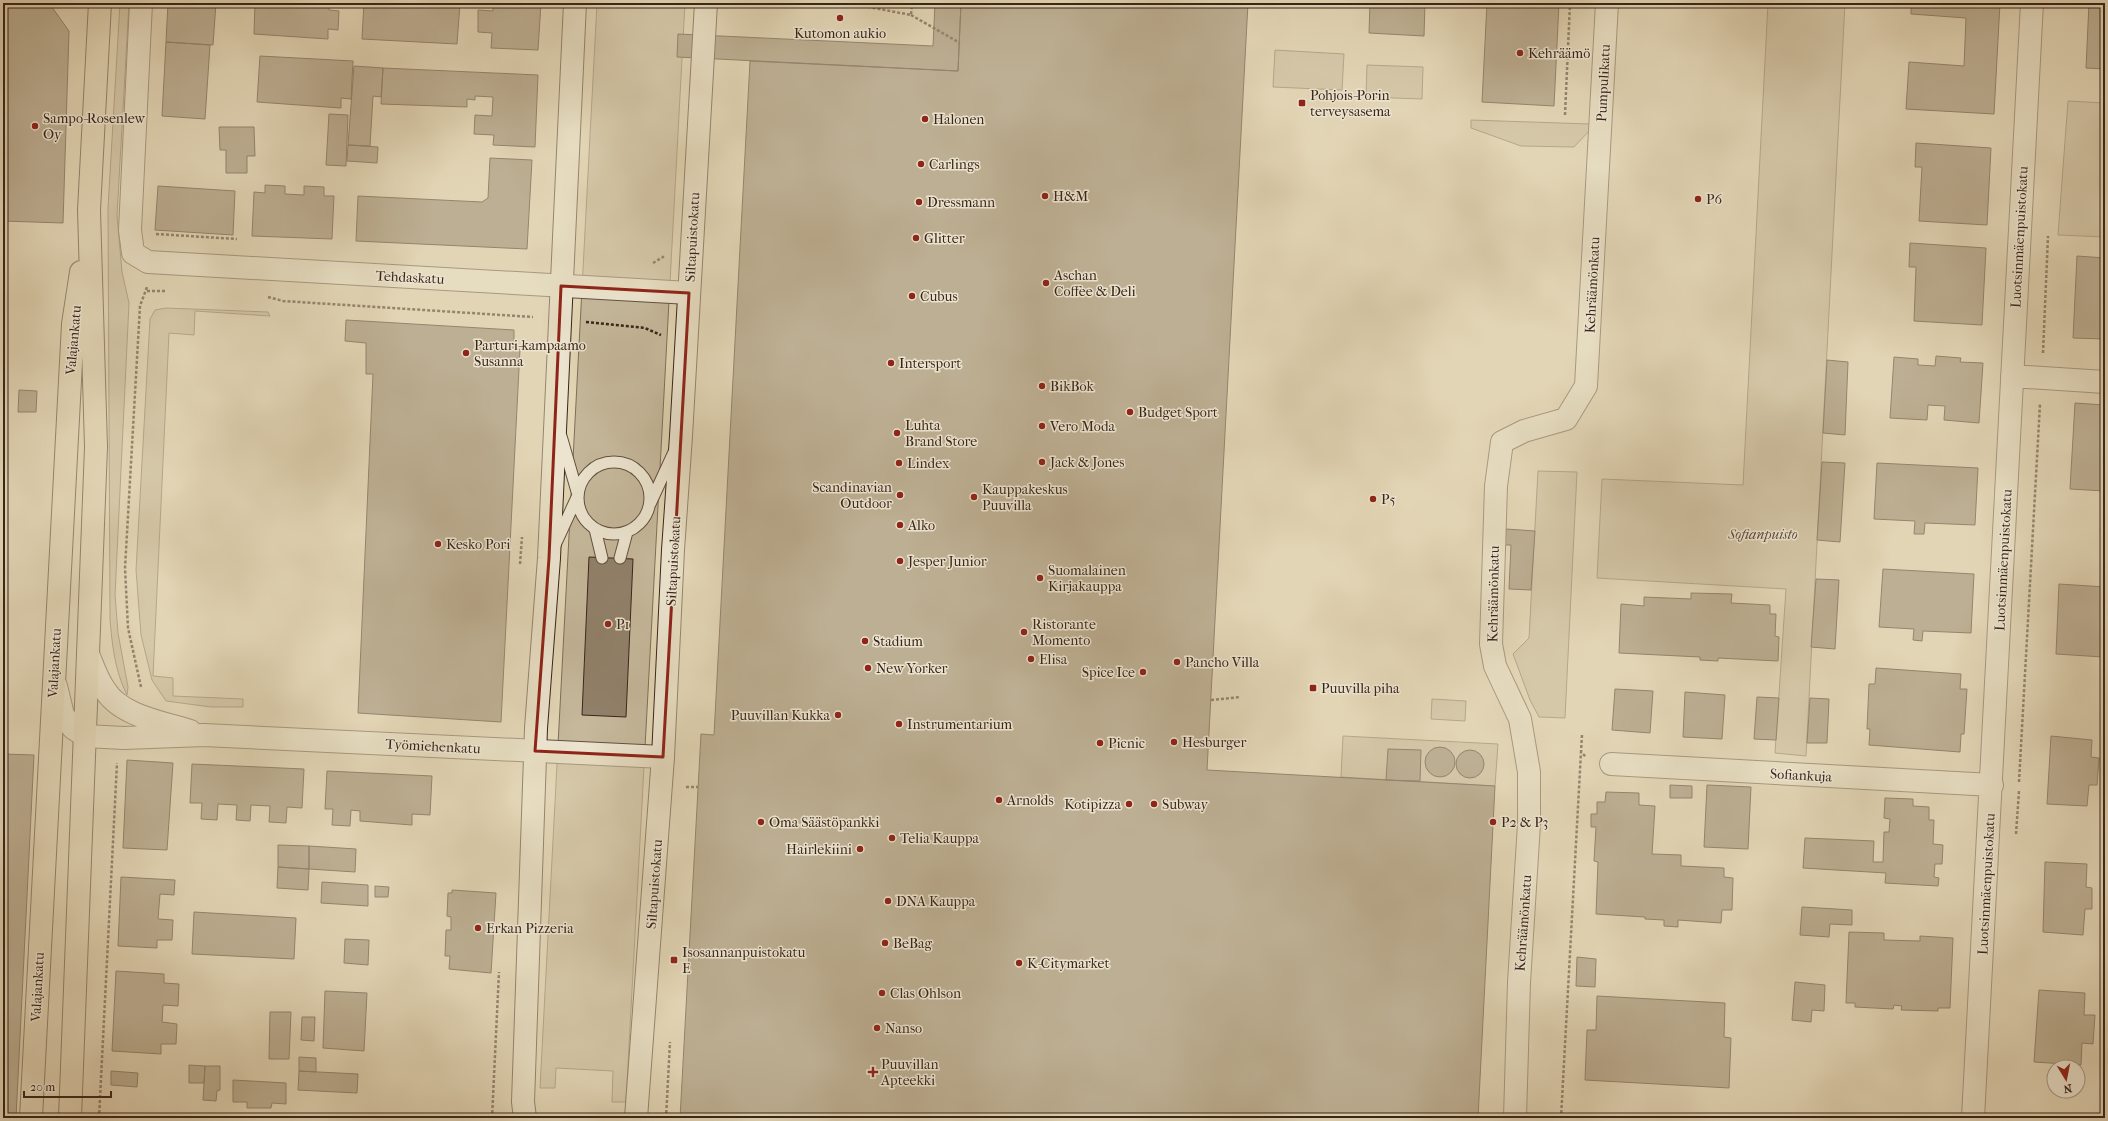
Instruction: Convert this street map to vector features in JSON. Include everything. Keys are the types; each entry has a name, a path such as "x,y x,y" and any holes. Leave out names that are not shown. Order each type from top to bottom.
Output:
{"main road":[{"name":"Valajankatu","path":"70,1118 96,447 89,210 100,3"},
{"name":"Valajankatu","path":"31,1118 53,673 73,324 89,210"}],"street":[{"path":"141,3 130,230 141,258"},
{"path":"525,1118 523,1102 535,751 549,558 575,3"},
{"name":"Siltapuistokatu","path":"636,1118 663,757 673,550 706,3"},
{"name":"Pumpulikatu","path":"1599,162 1606,3"},
{"name":"Luotsinmäenpuistokatu","path":"1974,1118 2032,3"},
{"name":"Kehräämönkatu","path":"1515,1118 1519,982 1530,824 1529,772 1520,719 1496,666 1491,644 1496,486 1502,442 1524,431 1566,419 1586,386 1599,162"},
{"name":"Tehdaskatu","path":"141,258 689,293"},
{"path":"2012,376 2105,382"},
{"name":"Työmiehenkatu","path":"88,654 105,692 118,704 134,713 204,735"},
{"path":"53,673 63,715 73,728 85,736"},
{"name":"Työmiehenkatu","path":"85,736 124,738 204,735 663,757"},
{"name":"Sofiankuja","path":"1611,764 1992,785"}],"lane":[{"path":"556,418 578,495 580,511 589,524 595,529 605,533 616,534 627,532 636,526 648,508 681,436"},
{"path":"549,558 578,495 581,484 587,474 597,466 608,463 620,463 631,467 641,474 647,484 650,496 648,508"},
{"path":"595,529 602,558"},
{"path":"620,558 627,532"}],"path":[{"path":"848,3 911,15 960,43"},
{"path":"911,15 912,3"},
{"path":"1565,115 1570,3"},
{"path":"2016,840 2042,378 2048,230"},
{"path":"134,713 142,692 128,628 125,568 140,306 147,291 141,258 147,233 243,239"},
{"path":"647,263 655,263 663,257 664,250"},
{"path":"147,291 170,292"},
{"path":"263,295 283,301 559,319 645,328 686,345"},
{"path":"1211,700 1240,697"},
{"path":"99,1118 117,756 124,738"},
{"path":"1561,1118 1581,752"},
{"path":"684,786 698,787"}],"highlighted area":[{"path":"561,286 689,293 663,757 535,751 549,558"}],"green space":[{"path":"120,3 129,3 117,215 122,272 129,303 115,595 118,633 128,687 127,695 117,667 113,648 110,619 108,208"},
{"path":"597,3 685,3 626,1102 612,1102 613,1071 556,1068 555,1088 540,1088"},
{"name":"Sofianpuisto","path":"1768,3 1845,3 1806,756 1775,753 1786,589 1597,578 1602,479 1743,485"},
{"path":"1275,50 1344,54 1342,90 1273,87"},
{"path":"1367,65 1423,67 1422,99 1366,97"},
{"path":"2068,101 2105,103 2105,237 2058,235"},
{"path":"1471,120 1590,124 1590,130 1574,147 1521,146 1471,128"},
{"path":"166,308 268,312 270,316 195,311 194,335 169,333 153,676 173,678 173,696 243,699 243,707 211,707 166,701 152,680 141,635 136,570 150,319 155,310"},
{"path":"1538,471 1577,472 1565,718 1539,717 1530,700 1513,654 1529,638"},
{"path":"1432,699 1466,701 1465,721 1431,719"},
{"path":"1343,736 1498,744 1495,786 1341,777"}],"building":[{"name":"Sampo-Rosenlew Oy","path":"3,3 49,3 69,31 63,223 3,221"},
{"path":"168,3 216,3 213,45 166,42"},
{"path":"255,3 330,3 329,10 339,11 338,30 328,29 328,39 254,34"},
{"path":"364,3 460,3 457,44 362,39"},
{"path":"493,3 541,3 538,50 491,48 492,33 478,32 478,10 493,11"},
{"path":"935,3 961,3 958,71 677,57 678,34 933,46"},
{"name":"Kauppakeskus Puuvilla","path":"961,3 1248,3 1207,770 1495,786 1478,1118 680,1118 701,734 714,735 750,61 958,71"},
{"path":"1370,3 1425,3 1424,36 1369,33"},
{"name":"Kehräämö","path":"1487,3 1559,3 1554,106 1482,102"},
{"path":"1911,3 2000,3 1994,114 1906,109 1909,62 1964,66 1966,18 1911,14"},
{"path":"2089,3 2105,3 2105,69 2086,68"},
{"path":"166,42 210,45 205,119 162,116"},
{"path":"260,56 353,61 351,99 341,98 341,108 257,102"},
{"path":"354,66 383,68 381,97 373,96 370,146 348,145"},
{"path":"383,68 538,75 535,147 493,145 494,135 474,134 475,115 492,116 493,97 475,96 475,100 467,99 467,107 381,104"},
{"path":"329,114 348,115 346,166 326,165"},
{"path":"219,127 254,127 255,156 247,156 247,173 226,173 226,150 220,150"},
{"path":"1916,143 1991,148 1987,225 1919,221 1922,167 1915,167"},
{"path":"348,145 378,147 377,163 347,161"},
{"path":"490,158 532,160 527,249 356,241 358,196 482,202 488,198"},
{"path":"265,185 285,186 285,194 304,195 304,186 324,187 324,196 334,196 332,239 252,236 254,192 265,193"},
{"path":"158,186 235,191 233,235 155,230"},
{"path":"1910,243 1986,248 1982,325 1914,321 1916,267 1909,267"},
{"path":"2077,256 2105,258 2105,339 2073,338"},
{"name":"Kesko Pori","path":"346,320 514,330 514,350 520,349 501,722 358,713 373,374 366,374 366,343 345,341"},
{"path":"1936,356 1961,358 1960,362 1983,363 1979,423 1944,420 1945,406 1928,405 1927,420 1890,418 1894,357 1918,359 1918,365 1935,366"},
{"path":"1827,360 1848,362 1845,435 1823,433"},
{"path":"19,390 37,391 36,412 18,412"},
{"path":"2075,403 2105,405 2105,491 2070,489"},
{"path":"1822,462 1845,463 1840,542 1817,540"},
{"path":"1877,463 1978,468 1975,525 1925,523 1924,534 1914,534 1915,521 1874,519"},
{"path":"1506,529 1535,531 1531,590 1509,589 1511,545 1505,545"},
{"path":"2100,529 2105,529 2105,554"},
{"path":"589,557 633,559 626,717 582,715"},
{"path":"1883,569 1974,574 1971,633 1923,631 1922,641 1913,640 1914,629 1879,627"},
{"path":"1816,579 1839,580 1835,649 1811,647"},
{"path":"2059,584 2105,587 2103,657 2056,654"},
{"path":"1691,593 1732,594 1731,603 1770,605 1770,614 1776,614 1775,636 1779,637 1778,661 1718,658 1718,661 1700,660 1700,657 1619,653 1621,604 1644,606 1644,597 1691,599"},
{"path":"1876,668 1961,674 1960,689 1967,689 1964,734 1961,734 1960,752 1869,745 1870,729 1867,729 1869,684 1875,684"},
{"path":"1615,689 1653,691 1650,733 1612,730"},
{"path":"1685,692 1725,695 1722,739 1683,737"},
{"path":"1757,697 1779,698 1776,740 1754,739"},
{"path":"1810,698 1829,699 1827,743 1807,743"},
{"path":"2051,736 2092,740 2091,757 2099,758 2097,785 2089,785 2087,806 2047,804"},
{"path":"1440,747 1446,748 1454,756 1454,768 1446,776 1440,777 1434,776 1426,768 1425,762 1426,756 1434,748"},
{"path":"1388,749 1421,750 1420,781 1386,780"},
{"path":"1470,750 1480,754 1484,764 1480,774 1470,778 1460,774 1456,764 1460,754"},
{"path":"3,754 34,755 16,1118 3,1118"},
{"path":"127,760 173,763 167,850 123,848"},
{"path":"192,764 304,769 302,808 287,807 286,823 269,822 270,806 251,805 250,821 236,820 237,805 218,804 217,820 201,819 202,803 190,803"},
{"path":"327,771 432,776 430,815 412,814 412,825 360,821 360,811 351,810 350,826 332,825 333,809 325,809"},
{"path":"1670,785 1692,786 1692,798 1670,798"},
{"path":"1707,785 1751,787 1748,849 1704,847"},
{"path":"1606,792 1639,793 1639,805 1655,806 1652,854 1681,855 1681,866 1724,868 1724,877 1733,878 1732,910 1722,910 1721,923 1678,920 1678,927 1664,926 1664,920 1645,919 1645,917 1596,914 1598,862 1594,861 1596,827 1591,827 1591,814 1597,814 1597,802 1605,802"},
{"path":"1885,798 1913,799 1913,806 1929,807 1929,820 1934,820 1933,844 1943,845 1942,864 1935,864 1934,877 1939,878 1938,886 1885,883 1886,873 1803,868 1805,838 1874,841 1873,862 1883,862 1884,832 1889,832 1890,819 1884,818"},
{"path":"278,845 309,846 309,869 278,867"},
{"path":"309,846 356,849 355,872 309,869"},
{"path":"2045,862 2087,864 2086,887 2092,888 2092,909 2085,909 2083,935 2043,932"},
{"path":"278,867 309,869 308,890 277,888"},
{"path":"121,877 175,880 174,895 160,894 158,919 173,920 172,940 157,940 157,948 118,946"},
{"path":"322,882 368,885 368,906 321,903"},
{"path":"375,886 389,887 388,897 375,897"},
{"path":"452,890 496,893 491,973 449,969 450,956 445,956 446,930 451,930 451,917 447,916 448,893 452,893"},
{"path":"1802,907 1852,910 1852,925 1830,924 1829,937 1800,935"},
{"path":"194,912 296,918 294,959 192,954"},
{"path":"1849,932 1884,933 1884,940 1920,941 1920,936 1953,938 1950,1008 1938,1008 1938,1011 1901,1010 1902,1006 1894,1005 1893,1009 1855,1007 1855,1003 1846,1003"},
{"path":"345,939 369,940 368,965 344,963"},
{"path":"1577,957 1596,959 1595,987 1576,986"},
{"path":"116,971 164,974 164,983 179,984 178,1006 163,1005 162,1022 177,1024 176,1044 161,1044 161,1054 112,1051"},
{"path":"1795,982 1825,985 1824,1011 1812,1010 1811,1022 1792,1020"},
{"path":"2039,990 2085,993 2084,1015 2095,1015 2093,1044 2082,1043 2081,1059 2046,1059 2046,1063 2034,1062"},
{"path":"325,991 367,993 364,1051 323,1048"},
{"path":"1597,996 1725,1003 1724,1037 1731,1038 1729,1088 1585,1080 1587,1030 1596,1030"},
{"path":"270,1012 291,1012 289,1059 269,1059"},
{"path":"302,1017 315,1017 314,1041 301,1040"},
{"path":"299,1057 316,1058 316,1072 299,1071"},
{"path":"189,1065 205,1066 204,1083 189,1083"},
{"path":"205,1066 220,1066 220,1090 217,1091 216,1101 203,1100"},
{"path":"111,1071 138,1073 137,1087 111,1085"},
{"path":"299,1071 358,1074 357,1093 298,1090"},
{"path":"233,1080 286,1083 286,1104 272,1103 271,1108 247,1108 247,1102 233,1102"}],"place":[{"name":"Kutomon aukio","path":"840,18"},
{"name":"Kehräämö","path":"1520,53"},
{"name":"Pohjois-Porin terveysasema","path":"1302,103"},
{"name":"Halonen","path":"925,119"},
{"name":"Sampo-Rosenlew Oy","path":"35,126"},
{"name":"Carlings","path":"921,164"},
{"name":"H&M","path":"1045,196"},
{"name":"P6","path":"1698,199"},
{"name":"Dressmann","path":"919,202"},
{"name":"Glitter","path":"916,238"},
{"name":"Aschan Coffee & Deli","path":"1046,283"},
{"name":"Cubus","path":"912,296"},
{"name":"Parturi-kampaamo Susanna","path":"466,353"},
{"name":"Intersport","path":"891,363"},
{"name":"BikBok","path":"1042,386"},
{"name":"Budget Sport","path":"1130,412"},
{"name":"Vero Moda","path":"1042,426"},
{"name":"Luhta Brand Store","path":"897,433"},
{"name":"Jack & Jones","path":"1042,462"},
{"name":"Lindex","path":"899,463"},
{"name":"Scandinavian Outdoor","path":"900,495"},
{"name":"Kauppakeskus Puuvilla","path":"974,497"},
{"name":"P5","path":"1373,499"},
{"name":"Alko","path":"900,525"},
{"name":"Kesko Pori","path":"438,544"},
{"name":"Jesper Junior","path":"900,561"},
{"name":"Suomalainen Kirjakauppa","path":"1040,578"},
{"name":"P1","path":"608,624"},
{"name":"Ristorante Momento","path":"1024,632"},
{"name":"Stadium","path":"865,641"},
{"name":"Elisa","path":"1031,659"},
{"name":"Pancho Villa","path":"1177,662"},
{"name":"New Yorker","path":"868,668"},
{"name":"Spice Ice","path":"1143,672"},
{"name":"Puuvilla piha","path":"1313,688"},
{"name":"Puuvillan Kukka","path":"838,715"},
{"name":"Instrumentarium","path":"899,724"},
{"name":"Hesburger","path":"1174,742"},
{"name":"Picnic","path":"1100,743"},
{"name":"Arnolds","path":"999,800"},
{"name":"Kotipizza","path":"1129,804"},
{"name":"Subway","path":"1154,804"},
{"name":"Oma Säästöpankki","path":"761,822"},
{"name":"P2 & P3","path":"1493,822"},
{"name":"Telia Kauppa","path":"892,838"},
{"name":"Hairlekiini","path":"860,849"},
{"name":"DNA Kauppa","path":"888,901"},
{"name":"Erkan Pizzeria","path":"478,928"},
{"name":"BeBag","path":"885,943"},
{"name":"Isosannanpuistokatu E","path":"674,960"},
{"name":"K-Citymarket","path":"1019,963"},
{"name":"Clas Ohlson","path":"882,993"},
{"name":"Nanso","path":"877,1028"},
{"name":"Puuvillan Apteekki","path":"873,1072"}]}
